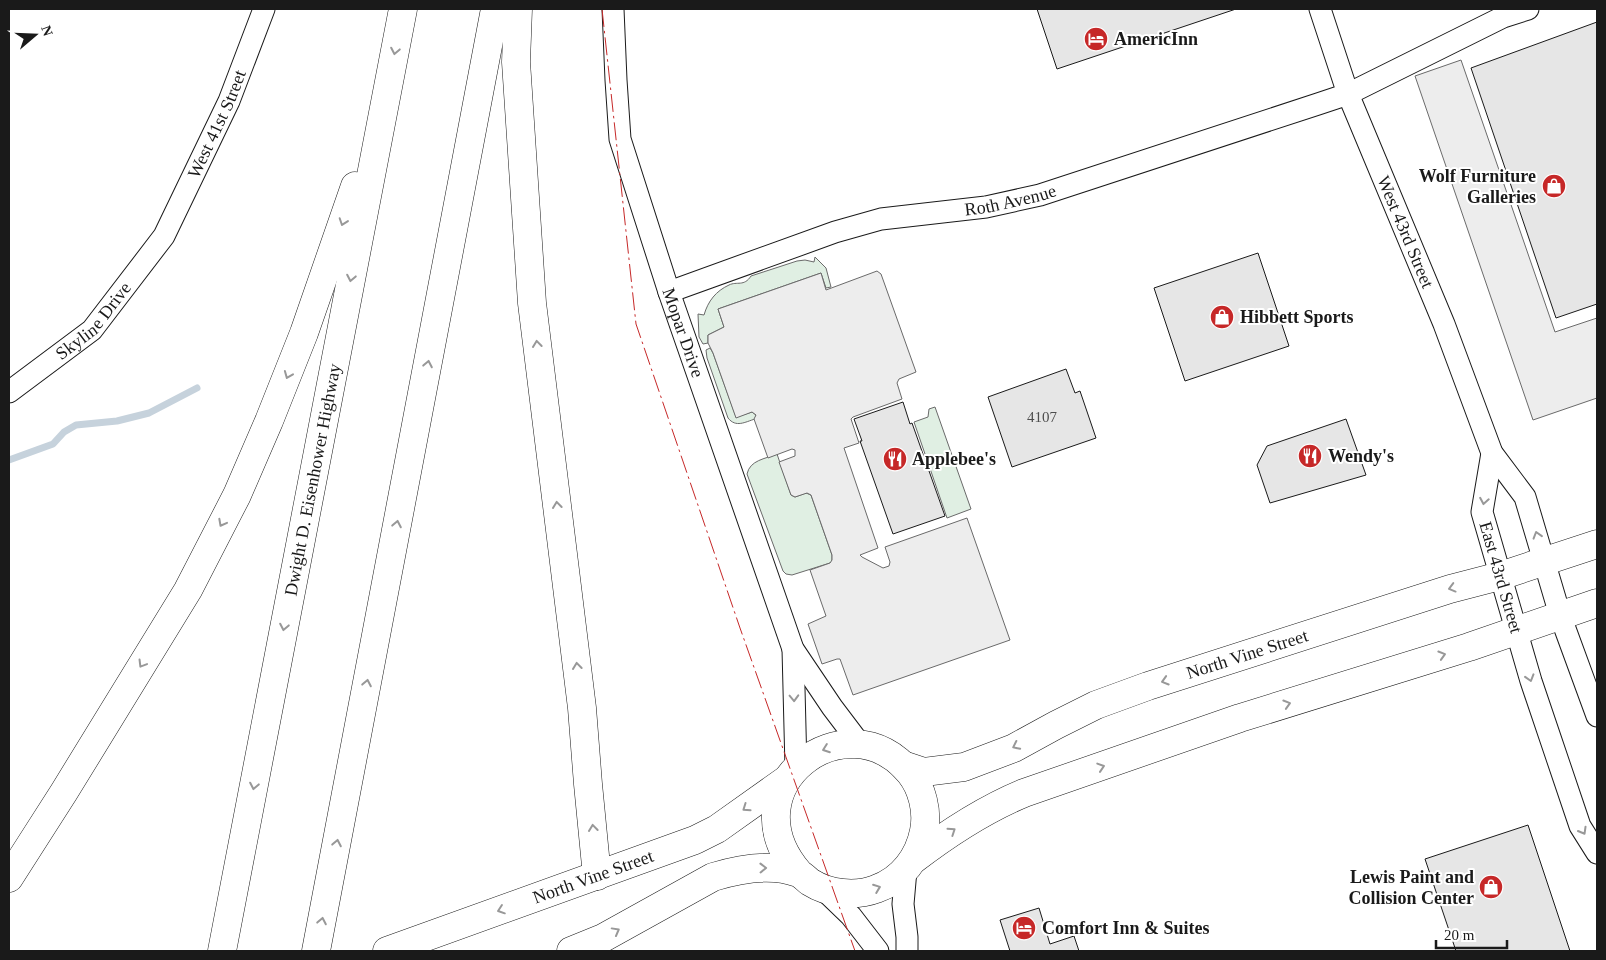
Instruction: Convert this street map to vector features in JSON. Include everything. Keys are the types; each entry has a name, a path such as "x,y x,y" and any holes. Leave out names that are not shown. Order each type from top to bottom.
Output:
{"highway":[{"name":"Dwight D. Eisenhower Highway","path":"224,941 403,9"},
{"path":"316,951 495,9"},
{"path":"518,9 516,62 532,303 582,708 597,876"},
{"path":"9,878 188,590 237,495 304,333 387,93"},
{"name":"North Vine Street","path":"903,765 924,772 964,767 1014,748 1096,705 1148,686 1450,588 1500,576 1597,544"},
{"path":"910,865 921,844 925,828 925,811 921,794 914,778 903,765 883,752 860,744 836,745 814,753 791,774 779,795 776,812 776,829 788,860 810,882 840,893 858,894 876,889 892,881 963,824 990,808 1024,793 1240,718 1516,631 1597,603"},
{"name":"North Vine Street","path":"387,951 695,840 716,829 791,774"},
{"path":"572,951 603,938 713,877 732,871 769,867 799,873"}],"street":[{"name":"West 41st Street","path":"164,236 229,101 264,9"},
{"name":"Mopar Drive","path":"614,9 620,139 669,292 793,649 832,707 860,744"},
{"name":"West 43rd Street","path":"1320,9 1348,94 1444,324 1492,453"},
{"name":"Roth Avenue","path":"669,292 835,232 881,219 986,207 1040,195 1348,94 1503,17 1528,9"},
{"name":"Skyline Drive","path":"9,392 92,330 164,236"},
{"path":"1492,453 1525,497 1560,616 1597,716"},
{"name":"East 43rd Street","path":"1492,453 1482,512 1530,682 1580,826 1597,854"},
{"name":"Mopar Drive","path":"791,774 793,649"},
{"path":"907,951 903,904 910,865"},
{"path":"823,888 851,916 878,951"}],"green space":[{"path":"815,257 826,268 831,287 826,288 821,273 718,309 724,327 708,335 708,343 703,344 699,337 698,314 704,315 716,293 724,287 746,281 751,276 797,261 814,262"},
{"path":"710,348 736,417 752,412 756,415 755,419 737,424 728,418 707,358 706,350"},
{"path":"935,407 971,509 947,518 914,422 928,417 929,409"},
{"path":"777,454 791,495 795,497 806,493 811,495 832,555 830,563 792,575 786,574 783,571 747,474 755,463"}],"shaded area":[{"path":"1461,60 1555,332 1597,318 1597,398 1533,420 1415,76"},
{"path":"877,271 881,274 916,372 899,379 897,383 902,399 851,419 859,443 844,448 878,548 860,555 883,568 889,566 890,562 885,547 967,518 1010,640 853,695 840,659 822,664 808,624 826,616 810,570 830,563 832,555 811,495 807,493 795,497 791,495 779,462 795,456 795,450 792,449 768,458 754,419 756,415 752,412 736,418 708,343 708,335 724,327 718,309 821,273 826,290"}],"building":[{"name":"AmericInn","path":"1037,9 1236,9 1057,69"},
{"name":"Wolf Furniture Galleries","path":"1597,22 1597,304 1556,318 1471,68"},
{"name":"Hibbett Sports","path":"1258,253 1289,346 1185,381 1154,288"},
{"path":"1066,369 1075,393 1080,391 1096,438 1012,467 988,397"},
{"name":"Applebee's","path":"903,402 945,516 893,534 854,419"},
{"name":"Wendy's","path":"1346,419 1366,475 1270,503 1257,465 1267,446"},
{"name":"Lewis Paint and Collision Center","path":"1528,825 1570,951 1456,951 1425,859"},
{"name":"Comfort Inn & Suites","path":"1039,908 1050,944 1074,936 1079,951 1010,951 1000,920"}],"waterway":[{"path":"9,460 53,444 64,432 76,425 117,421 149,413 197,388"}],"power":[{"path":"602,9 636,324 740,628 855,951"}],"place":[{"name":"AmericInn","path":"1096,39"},
{"name":"Wolf Furniture Galleries","path":"1554,186"},
{"name":"Hibbett Sports","path":"1222,317"},
{"name":"Wendy's","path":"1310,456"},
{"name":"Applebee's","path":"895,459"},
{"name":"Lewis Paint and Collision Center","path":"1491,887"},
{"name":"Comfort Inn & Suites","path":"1024,928"}]}
